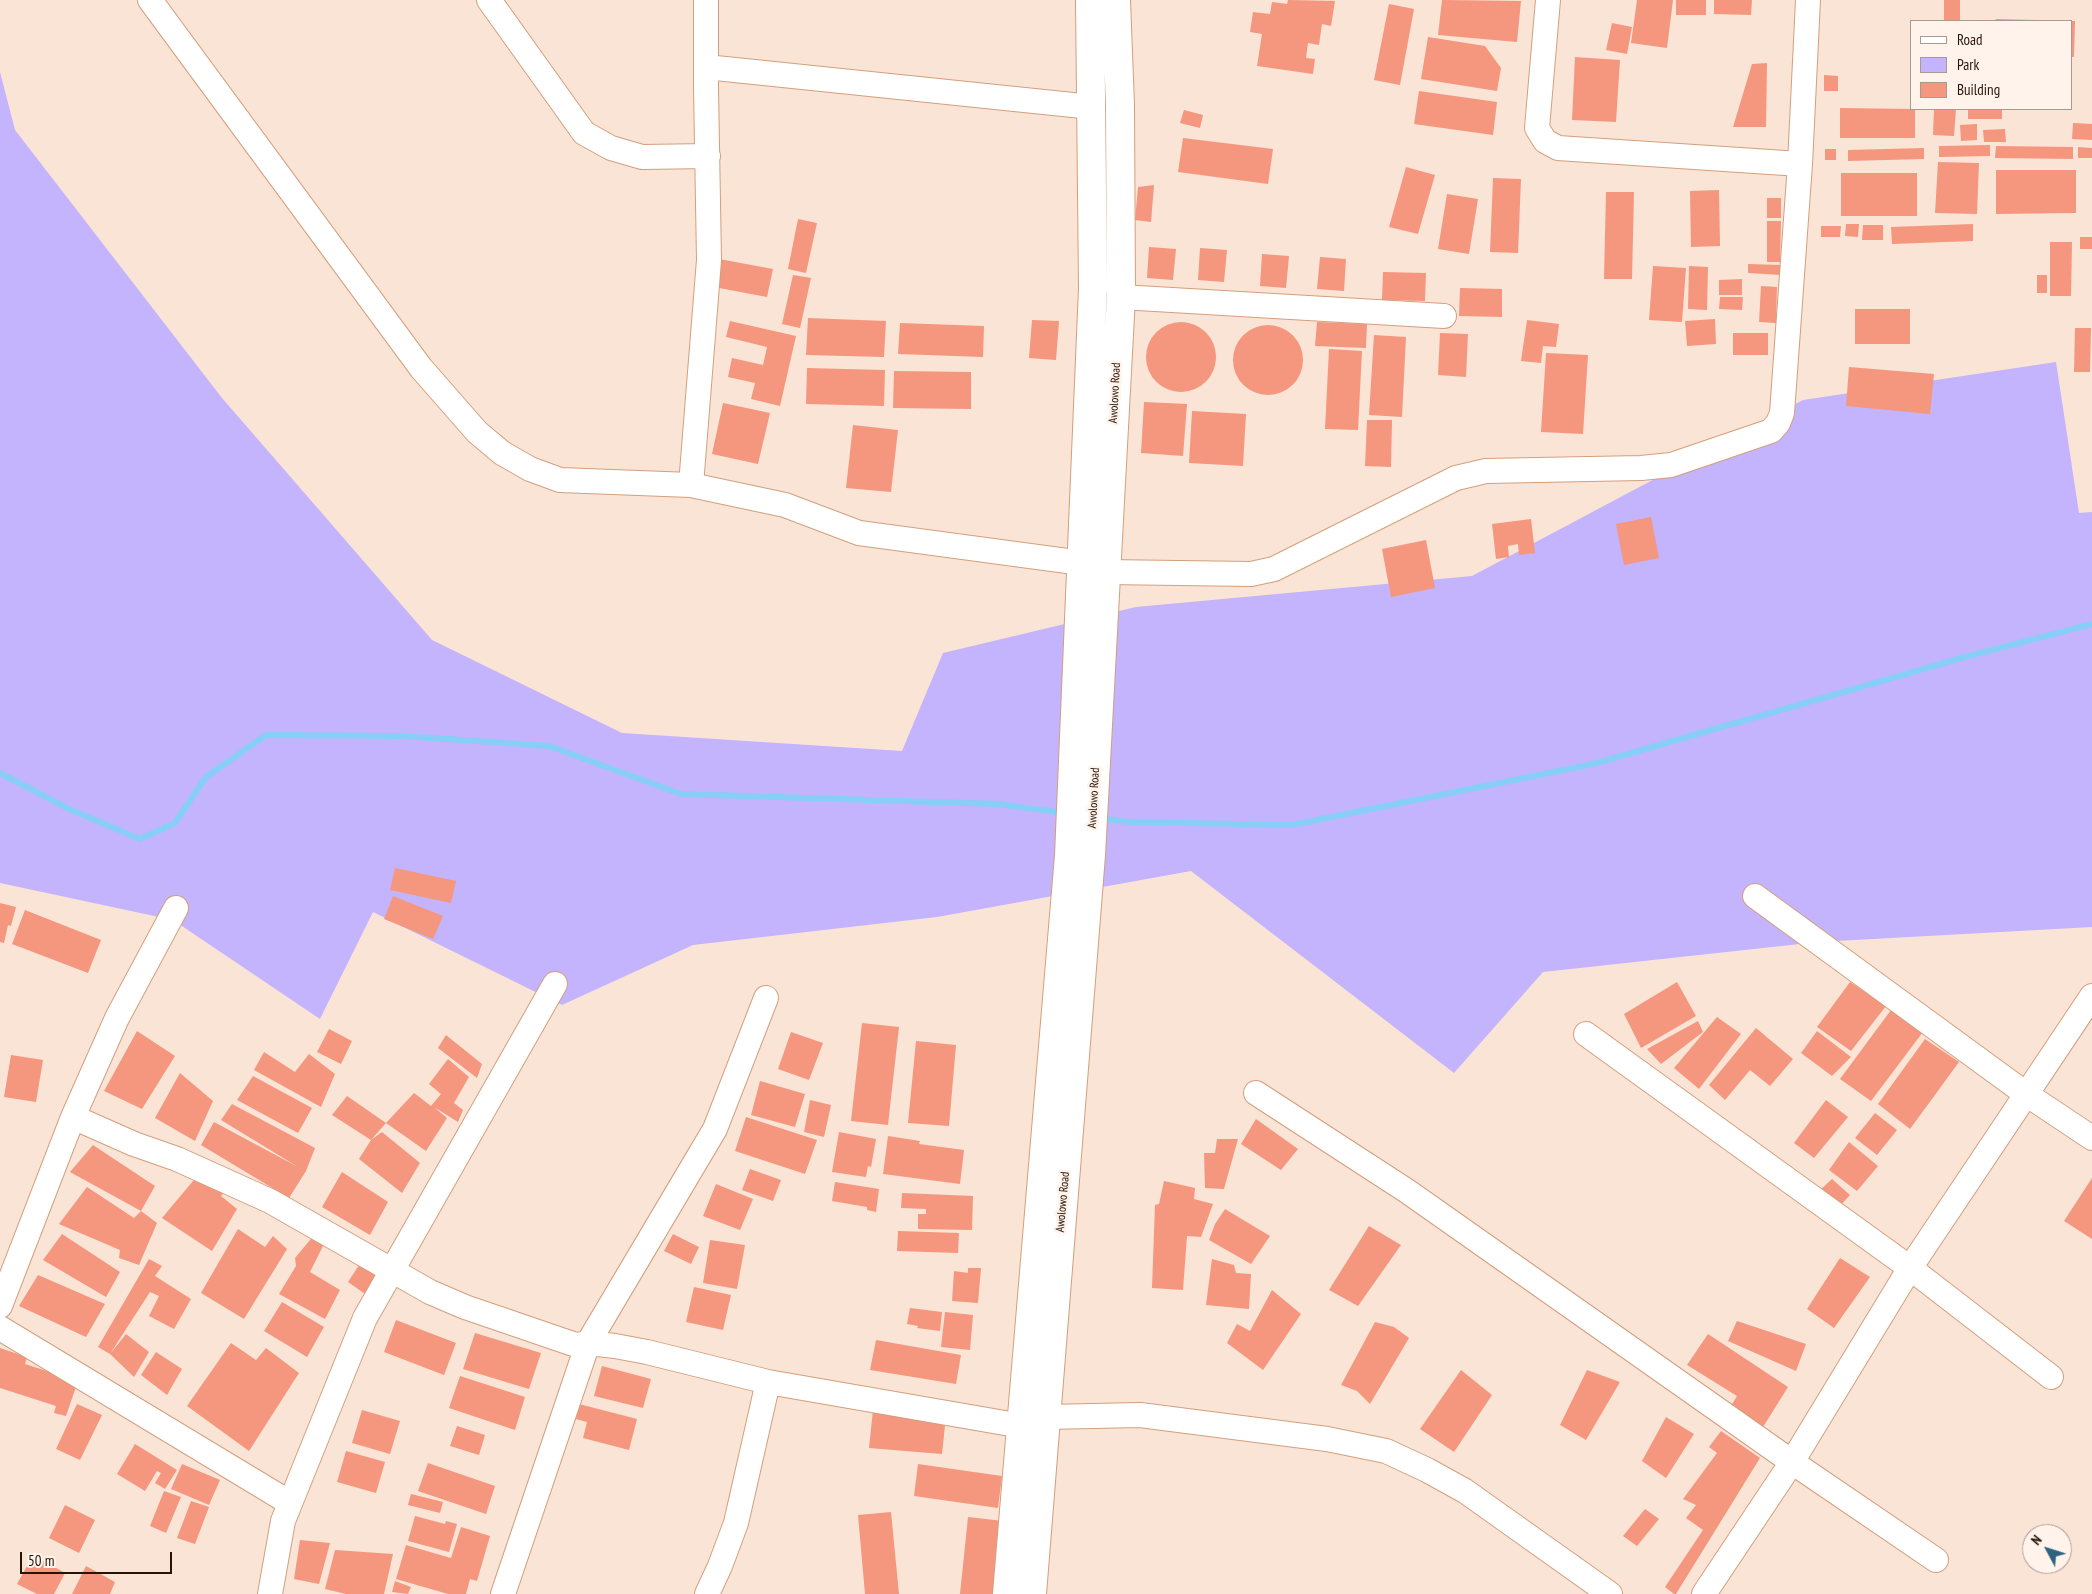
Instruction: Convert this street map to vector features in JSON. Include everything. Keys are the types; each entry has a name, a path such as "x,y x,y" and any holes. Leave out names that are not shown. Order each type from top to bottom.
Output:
{"main road":[{"name":"Awolowo Road","path":"1090,0 1094,567"},
{"name":"Awolowo Road","path":"1032,1594 1034,1422 1080,856 1094,567 1121,297 1120,105 1116,0"},
{"name":"Awolowo Road","path":"1007,1594 1034,1422"}],"street":[{"path":"150,0 421,368 477,432 502,453 523,465 560,480 691,485 785,504 858,533 1094,567 1251,574 1274,569 1456,478 1486,472 1641,468 1671,465 1771,431 1778,423 1782,412 1800,164 1808,0"},
{"path":"489,0 584,133 611,148 642,157 708,156"},
{"path":"691,485 709,260 706,0"},
{"path":"1548,0 1537,128 1545,141 1558,148 1800,164"},
{"path":"706,67 1092,107"},
{"path":"1121,297 1444,316"},
{"path":"1754,896 2026,1094 2092,1138"},
{"path":"0,1306 73,1117 116,1018 176,908"},
{"path":"270,1594 283,1521 365,1318 555,984"},
{"path":"1704,1594 1792,1462 1910,1268 2092,996"},
{"path":"503,1594 588,1343 715,1129 766,998"},
{"path":"1586,1034 1910,1268 2051,1377"},
{"path":"1256,1093 1407,1191 1792,1462 1936,1560"},
{"path":"73,1117 270,1201 430,1292 465,1307 548,1337 576,1345 588,1343 647,1352 768,1382 1034,1422 1140,1415 1327,1438 1386,1451 1427,1470 1465,1491 1610,1594"},
{"path":"0,1328 290,1503"},
{"path":"706,1594 720,1566 736,1523 768,1382"}],"green space":[{"path":"0,72 15,130 222,398 432,640 622,733 902,751 943,653 1136,607 1472,576 1803,400 2056,362 2079,513 2092,512 2092,927 1818,942 1543,972 1454,1073 1191,871 937,917 693,945 562,1005 373,912 320,1019 173,920 0,883"}],"building":[{"path":"1288,0 1335,1 1331,26 1322,24 1319,45 1308,43 1306,58 1315,59 1313,74 1257,66 1262,34 1250,32 1253,12 1270,14 1272,2 1287,4"},
{"path":"1442,0 1521,1 1517,42 1438,35"},
{"path":"1637,0 1673,0 1667,48 1631,43"},
{"path":"1676,0 1706,0 1706,15 1676,15"},
{"path":"1714,0 1752,0 1751,15 1714,14"},
{"path":"1944,0 1960,0 1960,20 1944,20"},
{"path":"1389,4 1414,9 1400,85 1374,80"},
{"path":"1996,19 2036,20 1996,20"},
{"path":"2072,21 2075,21 2074,57 2072,57"},
{"path":"1612,23 1632,27 1627,54 1606,50"},
{"path":"1428,37 1485,46 1501,68 1497,91 1421,79"},
{"path":"1575,57 1620,60 1616,122 1572,120"},
{"path":"1767,63 1766,127 1733,127 1752,64"},
{"path":"1824,75 1838,76 1838,91 1824,91"},
{"path":"1419,91 1497,102 1493,135 1414,124"},
{"path":"1840,108 1915,110 1915,138 1840,138"},
{"path":"1184,110 1203,115 1200,128 1180,123"},
{"path":"1934,110 1956,110 1954,136 1933,135"},
{"path":"1968,110 2002,110 2002,119 1968,119"},
{"path":"2073,123 2092,124 2092,140 2072,139"},
{"path":"1977,124 1977,140 1961,141 1960,125"},
{"path":"2005,129 2006,142 1984,142 1983,130"},
{"path":"1183,138 1273,149 1268,184 1178,172"},
{"path":"1990,145 1990,156 1939,157 1939,146"},
{"path":"1996,146 2073,147 2073,159 1995,158"},
{"path":"2078,147 2092,148 2092,158 2078,158"},
{"path":"1924,148 1924,159 1848,161 1848,150"},
{"path":"1825,149 1836,149 1836,160 1825,160"},
{"path":"1938,162 1979,163 1977,214 1935,213"},
{"path":"1406,167 1435,175 1418,234 1389,227"},
{"path":"1996,170 2076,170 2076,213 1996,214"},
{"path":"1841,173 1917,173 1917,216 1841,216"},
{"path":"1493,178 1521,179 1518,253 1490,252"},
{"path":"1154,185 1151,222 1135,220 1138,187"},
{"path":"1719,190 1720,246 1691,247 1690,191"},
{"path":"1606,192 1634,192 1632,279 1604,279"},
{"path":"1447,194 1478,199 1469,254 1438,249"},
{"path":"1767,198 1781,198 1781,218 1767,218"},
{"path":"798,219 817,223 806,273 788,269"},
{"path":"1767,221 1781,221 1780,262 1767,262"},
{"path":"1846,224 1859,224 1858,237 1845,236"},
{"path":"1973,224 1973,241 1892,244 1891,227"},
{"path":"1863,225 1883,225 1883,240 1862,240"},
{"path":"1821,226 1841,226 1840,237 1821,237"},
{"path":"2080,237 2092,237 2092,249 2080,249"},
{"path":"2050,242 2072,242 2071,296 2050,296"},
{"path":"1149,247 1176,249 1173,280 1147,278"},
{"path":"1200,248 1227,250 1224,282 1198,280"},
{"path":"1262,254 1289,256 1286,288 1260,286"},
{"path":"1320,257 1346,259 1344,291 1317,289"},
{"path":"719,259 773,269 767,297 714,287"},
{"path":"1748,264 1781,265 1781,275 1748,273"},
{"path":"1653,266 1686,268 1682,322 1649,320"},
{"path":"1689,266 1708,267 1707,310 1688,309"},
{"path":"1383,272 1426,273 1425,301 1382,300"},
{"path":"793,275 811,278 800,328 782,324"},
{"path":"2037,275 2047,275 2047,293 2037,293"},
{"path":"1742,279 1742,295 1719,295 1719,280"},
{"path":"1761,286 1777,287 1776,323 1759,322"},
{"path":"1460,288 1502,289 1502,317 1459,316"},
{"path":"1720,297 1743,297 1742,310 1719,309"},
{"path":"1855,309 1910,309 1910,344 1855,344"},
{"path":"808,318 886,321 884,357 806,355"},
{"path":"1715,319 1716,344 1687,346 1685,321"},
{"path":"1032,320 1059,321 1056,360 1029,358"},
{"path":"1527,320 1559,324 1556,347 1543,346 1541,363 1521,361"},
{"path":"730,321 796,336 780,406 751,399 755,383 728,377 732,358 763,365 767,347 726,337"},
{"path":"1174,322 1188,322 1201,328 1210,337 1216,350 1214,370 1206,382 1188,392 1174,392 1161,386 1152,377 1146,364 1146,350 1152,337 1161,328"},
{"path":"1317,322 1367,324 1366,348 1315,346"},
{"path":"900,323 984,326 983,357 898,354"},
{"path":"1261,325 1275,325 1288,331 1297,340 1303,353 1301,373 1293,385 1275,395 1261,395 1248,389 1239,380 1233,367 1233,353 1239,340 1248,331"},
{"path":"2075,328 2091,328 2090,372 2074,372"},
{"path":"1440,333 1468,334 1466,377 1438,375"},
{"path":"1733,333 1768,333 1768,355 1733,355"},
{"path":"1374,335 1406,337 1402,417 1369,415"},
{"path":"1329,349 1362,351 1358,430 1325,429"},
{"path":"1546,353 1588,355 1583,434 1541,432"},
{"path":"1849,367 1934,374 1930,414 1846,406"},
{"path":"807,368 885,370 884,406 806,404"},
{"path":"894,371 971,372 971,409 893,408"},
{"path":"1144,402 1187,404 1183,456 1141,453"},
{"path":"723,403 770,413 758,464 712,454"},
{"path":"1192,411 1246,414 1243,466 1189,463"},
{"path":"1367,420 1392,420 1391,467 1365,466"},
{"path":"853,425 898,430 891,492 846,488"},
{"path":"1651,517 1659,558 1624,565 1616,524"},
{"path":"1531,519 1535,553 1519,555 1518,544 1508,546 1509,557 1496,559 1492,524"},
{"path":"1426,540 1435,588 1391,597 1382,549"},
{"path":"395,868 456,881 451,903 390,890"},
{"path":"393,896 443,916 433,939 384,919"},
{"path":"0,903 16,907 11,926 8,925 4,943 0,942"},
{"path":"25,910 101,940 88,973 12,944"},
{"path":"1677,982 1696,1016 1641,1048 1624,1014"},
{"path":"1850,982 1886,1006 1851,1051 1817,1027"},
{"path":"1891,1010 1923,1032 1871,1101 1840,1079"},
{"path":"1717,1017 1741,1034 1699,1089 1674,1068"},
{"path":"1698,1021 1703,1032 1661,1064 1647,1049"},
{"path":"862,1023 899,1027 888,1125 851,1121"},
{"path":"1756,1028 1793,1059 1770,1086 1750,1070 1725,1100 1709,1085"},
{"path":"329,1029 352,1041 341,1064 317,1052"},
{"path":"137,1031 175,1056 142,1109 104,1091"},
{"path":"1817,1031 1851,1057 1832,1076 1801,1053"},
{"path":"791,1032 823,1043 809,1080 778,1069"},
{"path":"446,1035 482,1064 477,1078 438,1048"},
{"path":"1925,1039 1959,1062 1910,1129 1878,1104"},
{"path":"916,1041 956,1045 949,1126 908,1123"},
{"path":"264,1052 295,1072 309,1054 335,1074 321,1107 254,1070"},
{"path":"11,1055 43,1060 36,1102 4,1097"},
{"path":"448,1059 469,1077 454,1103 463,1110 458,1122 434,1107 447,1118 426,1151 386,1123 414,1093 431,1106 441,1094 429,1084"},
{"path":"180,1073 213,1101 195,1141 155,1118"},
{"path":"253,1076 312,1108 298,1133 237,1100"},
{"path":"760,1081 805,1094 795,1127 751,1115"},
{"path":"347,1096 386,1123 371,1140 332,1115"},
{"path":"810,1100 831,1105 824,1137 804,1132"},
{"path":"1826,1100 1848,1117 1814,1158 1794,1143"},
{"path":"232,1104 315,1148 306,1171 289,1198 201,1145 214,1122 298,1167 221,1120"},
{"path":"1875,1113 1897,1130 1877,1155 1855,1138"},
{"path":"746,1117 817,1140 805,1174 735,1151"},
{"path":"1256,1119 1298,1149 1281,1170 1241,1144"},
{"path":"382,1132 420,1163 402,1193 359,1159 371,1140"},
{"path":"839,1132 876,1139 871,1167 868,1166 866,1177 832,1172"},
{"path":"888,1136 920,1141 919,1144 964,1150 960,1184 883,1174"},
{"path":"1217,1139 1238,1139 1224,1189 1205,1188 1204,1153 1215,1153"},
{"path":"1849,1142 1878,1166 1857,1191 1829,1170"},
{"path":"93,1145 155,1186 141,1211 70,1172"},
{"path":"750,1169 781,1180 773,1201 742,1190"},
{"path":"342,1172 388,1202 370,1235 322,1207"},
{"path":"198,1175 227,1189 221,1196 237,1209 212,1251 162,1218"},
{"path":"2092,1178 2092,1239 2064,1221"},
{"path":"1832,1179 1850,1195 1840,1206 1820,1190"},
{"path":"1164,1181 1195,1188 1194,1199 1213,1204 1201,1237 1187,1236 1183,1290 1152,1288 1155,1205 1159,1204"},
{"path":"835,1182 879,1189 876,1212 867,1210 867,1207 832,1201"},
{"path":"716,1184 753,1199 740,1230 703,1216"},
{"path":"87,1187 134,1218 141,1211 157,1223 139,1265 119,1258 120,1250 59,1224"},
{"path":"902,1193 973,1196 972,1230 918,1229 918,1214 926,1214 926,1209 901,1208"},
{"path":"1225,1209 1270,1236 1251,1264 1209,1240 1215,1224"},
{"path":"1369,1226 1401,1245 1358,1306 1329,1290"},
{"path":"238,1229 265,1247 273,1236 287,1249 244,1319 201,1293"},
{"path":"898,1231 959,1233 958,1253 897,1251"},
{"path":"62,1234 120,1272 106,1297 43,1260"},
{"path":"315,1234 325,1242 310,1272 340,1290 325,1319 279,1294 296,1266 295,1258"},
{"path":"673,1234 699,1247 691,1264 664,1251"},
{"path":"710,1240 745,1245 737,1289 703,1283"},
{"path":"1840,1258 1870,1277 1834,1328 1807,1309"},
{"path":"149,1259 162,1266 155,1276 191,1299 174,1329 149,1316 159,1296 150,1292 110,1354 98,1347"},
{"path":"1212,1259 1234,1265 1236,1273 1251,1274 1249,1309 1206,1305"},
{"path":"361,1262 379,1277 368,1296 348,1282"},
{"path":"968,1268 981,1268 978,1303 952,1301 954,1271 968,1273"},
{"path":"38,1275 105,1304 86,1337 19,1306"},
{"path":"694,1287 731,1295 723,1330 686,1322"},
{"path":"1272,1290 1301,1314 1263,1370 1227,1343 1237,1324 1250,1331"},
{"path":"282,1302 324,1327 307,1357 264,1331"},
{"path":"910,1308 942,1312 940,1331 917,1328 918,1326 907,1324"},
{"path":"945,1312 973,1315 970,1350 941,1347"},
{"path":"396,1320 456,1343 444,1375 384,1352"},
{"path":"1737,1321 1806,1344 1796,1371 1728,1341"},
{"path":"1375,1322 1394,1327 1409,1338 1370,1404 1357,1391 1341,1385"},
{"path":"475,1333 541,1353 529,1389 463,1369"},
{"path":"126,1334 149,1352 134,1377 110,1354"},
{"path":"1708,1334 1788,1387 1763,1427 1731,1406 1737,1396 1687,1365"},
{"path":"876,1340 961,1355 956,1384 870,1370"},
{"path":"231,1343 256,1360 266,1348 299,1373 249,1451 187,1406"},
{"path":"0,1348 27,1357 25,1364 78,1381 66,1416 54,1413 56,1406 0,1388"},
{"path":"156,1352 182,1369 167,1395 141,1375"},
{"path":"602,1366 651,1379 643,1408 594,1396"},
{"path":"1461,1370 1492,1395 1454,1452 1420,1429"},
{"path":"1587,1370 1620,1382 1586,1440 1560,1425"},
{"path":"460,1376 525,1397 515,1430 449,1408"},
{"path":"77,1404 102,1415 80,1460 56,1449"},
{"path":"579,1404 637,1419 629,1450 583,1438 587,1422 576,1419"},
{"path":"362,1410 400,1421 390,1454 352,1443"},
{"path":"873,1410 946,1416 942,1454 869,1448"},
{"path":"1666,1417 1694,1434 1666,1478 1642,1461"},
{"path":"457,1426 485,1435 479,1455 450,1446"},
{"path":"1721,1431 1760,1458 1676,1594 1674,1594 1665,1587 1703,1530 1686,1518 1696,1505 1683,1499 1717,1453 1709,1447"},
{"path":"135,1444 177,1470 165,1489 155,1483 161,1473 157,1471 145,1491 117,1474"},
{"path":"346,1451 385,1462 376,1493 337,1482"},
{"path":"428,1463 495,1486 486,1514 418,1491"},
{"path":"182,1464 220,1480 209,1505 171,1489"},
{"path":"918,1464 1002,1476 998,1508 914,1496"},
{"path":"164,1491 181,1497 166,1533 150,1526"},
{"path":"411,1494 443,1502 440,1513 408,1505"},
{"path":"191,1501 209,1507 195,1544 177,1538"},
{"path":"65,1505 95,1520 79,1553 49,1538"},
{"path":"1645,1509 1659,1519 1637,1546 1623,1536"},
{"path":"891,1512 899,1594 865,1594 858,1515"},
{"path":"415,1516 445,1524 446,1521 457,1524 449,1552 408,1541"},
{"path":"968,1517 1003,1521 995,1594 960,1594"},
{"path":"461,1527 490,1536 477,1581 470,1579 466,1594 448,1594 396,1579 406,1545 451,1558"},
{"path":"300,1540 330,1543 319,1584 294,1579"},
{"path":"335,1550 393,1554 384,1594 346,1594 325,1589"},
{"path":"33,1555 65,1573 54,1594 37,1594 17,1584"},
{"path":"86,1566 115,1582 110,1594 72,1594"},
{"path":"395,1581 411,1587 408,1594 392,1592"}],"waterway":[{"path":"1099,818 1129,822 1292,825 1593,764 1965,657 2092,624"},
{"path":"0,773 69,809 140,839 175,823 206,777 266,735 404,736 549,746 681,794 998,804 1064,813"}]}
